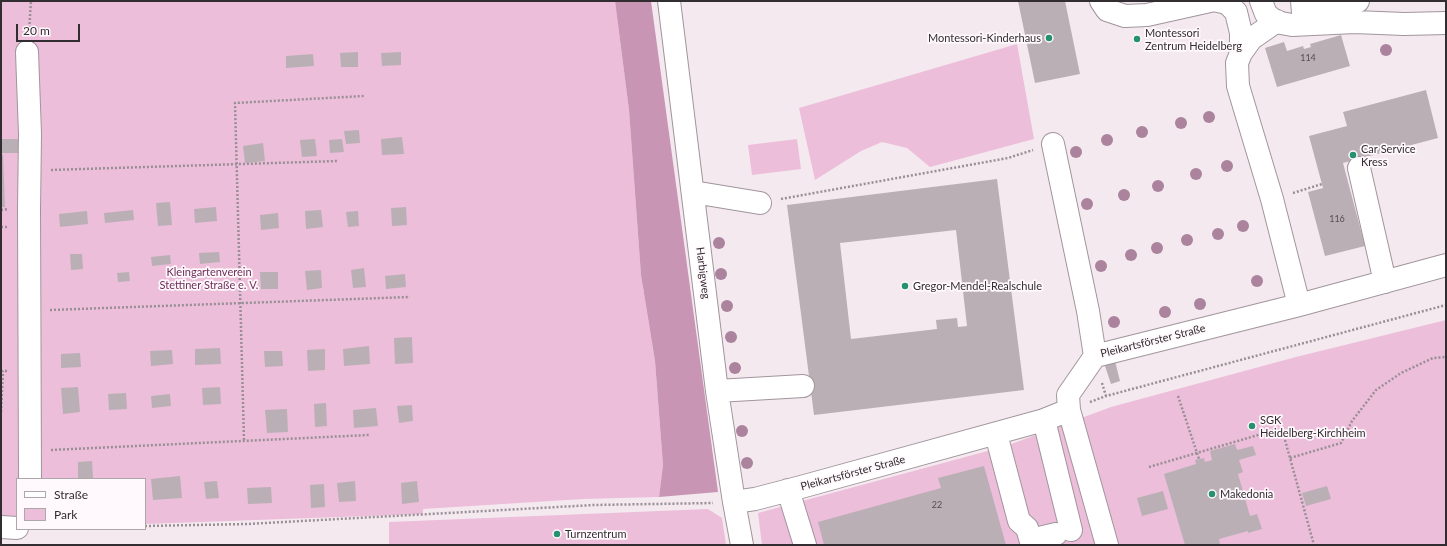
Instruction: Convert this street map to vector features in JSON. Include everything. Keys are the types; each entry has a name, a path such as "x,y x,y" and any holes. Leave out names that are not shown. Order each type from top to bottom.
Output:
{"street":[{"name":"Harbigweg","path":"669,1 718,391 734,502 742,545"},
{"path":"1101,1 1107,10 1125,16 1147,15 1210,1"},
{"path":"1218,1 1227,3 1236,12 1241,33 1241,53"},
{"path":"1261,1 1266,14 1277,22 1292,25 1355,22 1404,24 1446,23"},
{"path":"1302,1 1304,24"},
{"path":"1318,1 1321,7 1327,8 1356,1"},
{"path":"1277,22 1251,39 1241,53 1237,63 1238,86 1272,199 1299,305"},
{"path":"27,52 30,134 30,478"},
{"path":"1053,144 1088,311 1095,356"},
{"path":"1359,168 1385,282"},
{"path":"693,192 760,203"},
{"name":"Pleikartsförster Straße","path":"734,502 755,499 996,434 1044,420 1069,410 1068,395 1095,356 1299,305 1446,265"},
{"path":"718,391 803,386"},
{"path":"1069,410 1107,545"},
{"path":"996,434 1020,521 1027,528 1032,543 1064,532 1044,420"},
{"path":"788,490 805,545"},
{"path":"1,527 16,528"}],"path":[{"path":"27,52 31,1"},
{"path":"244,440 235,103 364,96"},
{"path":"760,203 1008,158 1053,144"},
{"path":"49,170 337,161"},
{"path":"1291,194 1322,184"},
{"path":"30,313 38,310 410,297"},
{"path":"1069,410 1106,396 1446,305"},
{"path":"1290,458 1341,443 1352,421 1376,390 1401,373 1433,358 1446,357"},
{"path":"1,412 3,371"},
{"path":"1178,396 1199,459"},
{"path":"1149,467 1282,428"},
{"path":"51,450 369,434"},
{"path":"1285,440 1314,545"},
{"path":"146,526 247,524 594,505 734,502"}],"green space":[{"name":"Kleingartenverein Stettiner Straße e. V.","path":"1,1 615,1 629,110 641,275 655,361 663,465 659,497 583,499 423,509 423,514 146,524 146,478 16,478 16,528 1,527"},
{"path":"1017,44 1034,139 930,167 907,148 882,142 861,151 815,180 799,108"},
{"path":"797,139 801,169 752,175 748,145"},
{"name":"SGK Heidelberg-Kirchheim","path":"1446,320 1446,545 762,545 758,513 1006,446 1111,407 1296,357"},
{"name":"Turnzentrum","path":"708,509 722,518 726,545 389,545 389,522"}],"shaded area":[{"path":"615,1 651,1 718,492 659,497 663,465 655,361 641,275 629,110"}],"building":[{"name":"Montessori-Kinderhaus","path":"1018,1 1065,1 1080,74 1035,83"},
{"path":"1341,35 1350,66 1277,87 1265,48 1284,42 1287,51 1303,46 1304,49 1311,47 1310,44"},
{"path":"358,52 358,67 341,67 340,53"},
{"path":"401,52 401,65 382,66 381,53"},
{"path":"313,54 314,66 286,68 286,56"},
{"path":"1426,90 1438,138 1343,163 1365,246 1325,256 1308,192 1323,188 1309,136 1347,126 1343,112"},
{"path":"359,130 360,143 346,144 344,131"},
{"path":"402,137 404,154 382,155 381,139"},
{"path":"1,139 18,139 18,153 1,153"},
{"path":"315,139 317,156 302,157 300,140"},
{"path":"342,139 344,152 330,153 329,140"},
{"path":"263,143 265,161 245,163 243,146"},
{"path":"1,155 3,155 5,207 1,207"},
{"path":"997,179 1024,390 814,415 787,205","holes":["956,230 967,326 958,327 957,318 936,320 937,329 851,339 840,243"]},
{"path":"170,202 172,225 158,226 156,203"},
{"path":"216,207 217,221 195,223 194,209"},
{"path":"406,207 407,225 392,226 391,208"},
{"path":"133,210 134,220 105,223 104,213"},
{"path":"321,210 323,227 306,229 305,211"},
{"path":"87,211 88,224 60,227 59,214"},
{"path":"358,211 359,226 348,227 346,212"},
{"path":"278,213 279,228 261,230 260,215"},
{"path":"219,252 220,262 200,264 199,253"},
{"path":"70,254 82,254 83,269 71,270"},
{"path":"170,255 171,264 152,266 151,257"},
{"path":"364,268 366,287 353,288 351,270"},
{"path":"321,270 322,288 307,290 305,271"},
{"path":"129,272 130,281 118,282 117,273"},
{"path":"260,272 278,272 278,289 261,289"},
{"path":"405,274 406,287 386,289 385,276"},
{"path":"412,337 413,363 395,364 394,338"},
{"path":"369,346 370,364 344,366 343,349"},
{"path":"220,348 221,364 195,365 195,349"},
{"path":"325,349 325,370 308,371 307,350"},
{"path":"172,350 173,364 151,366 150,351"},
{"path":"264,351 282,351 283,366 265,367"},
{"path":"80,353 81,367 61,368 61,354"},
{"path":"1115,361 1120,381 1111,384 1104,363"},
{"path":"78,387 80,412 63,414 61,388"},
{"path":"220,387 221,404 203,405 202,388"},
{"path":"126,393 127,409 109,410 108,394"},
{"path":"170,394 171,406 152,408 151,396"},
{"path":"326,403 327,426 315,427 314,404"},
{"path":"412,405 413,421 399,423 397,406"},
{"path":"376,408 378,426 354,428 353,410"},
{"path":"287,409 288,432 267,433 265,410"},
{"path":"1235,444 1237,450 1253,446 1256,455 1239,460 1243,472 1238,474 1250,516 1257,514 1262,529 1248,533 1248,531 1219,539 1220,545 1185,545 1164,474 1196,464 1195,460 1204,458 1205,462 1212,460 1210,451"},
{"path":"92,461 93,478 78,478 78,462"},
{"path":"984,466 1006,545 824,545 818,522 941,488 938,478"},
{"path":"180,476 182,498 153,500 151,479"},
{"path":"217,481 219,498 206,499 204,482"},
{"path":"355,481 356,501 339,502 337,483"},
{"path":"417,481 419,502 402,504 401,483"},
{"path":"324,484 325,507 311,508 310,485"},
{"path":"1327,486 1331,499 1306,506 1302,493"},
{"path":"271,487 272,503 248,504 247,488"},
{"path":"1163,491 1168,509 1142,516 1137,498"}],"place":[{"name":"Montessori-Kinderhaus","path":"1049,38"},
{"name":"Montessori Zentrum Heidelberg","path":"1137,39"},
{"name":"Car Service Kress","path":"1353,155"},
{"name":"Gregor-Mendel-Realschule","path":"905,286"},
{"name":"SGK Heidelberg-Kirchheim","path":"1252,426"},
{"name":"Makedonia","path":"1212,494"},
{"name":"Turnzentrum","path":"557,534"}]}
